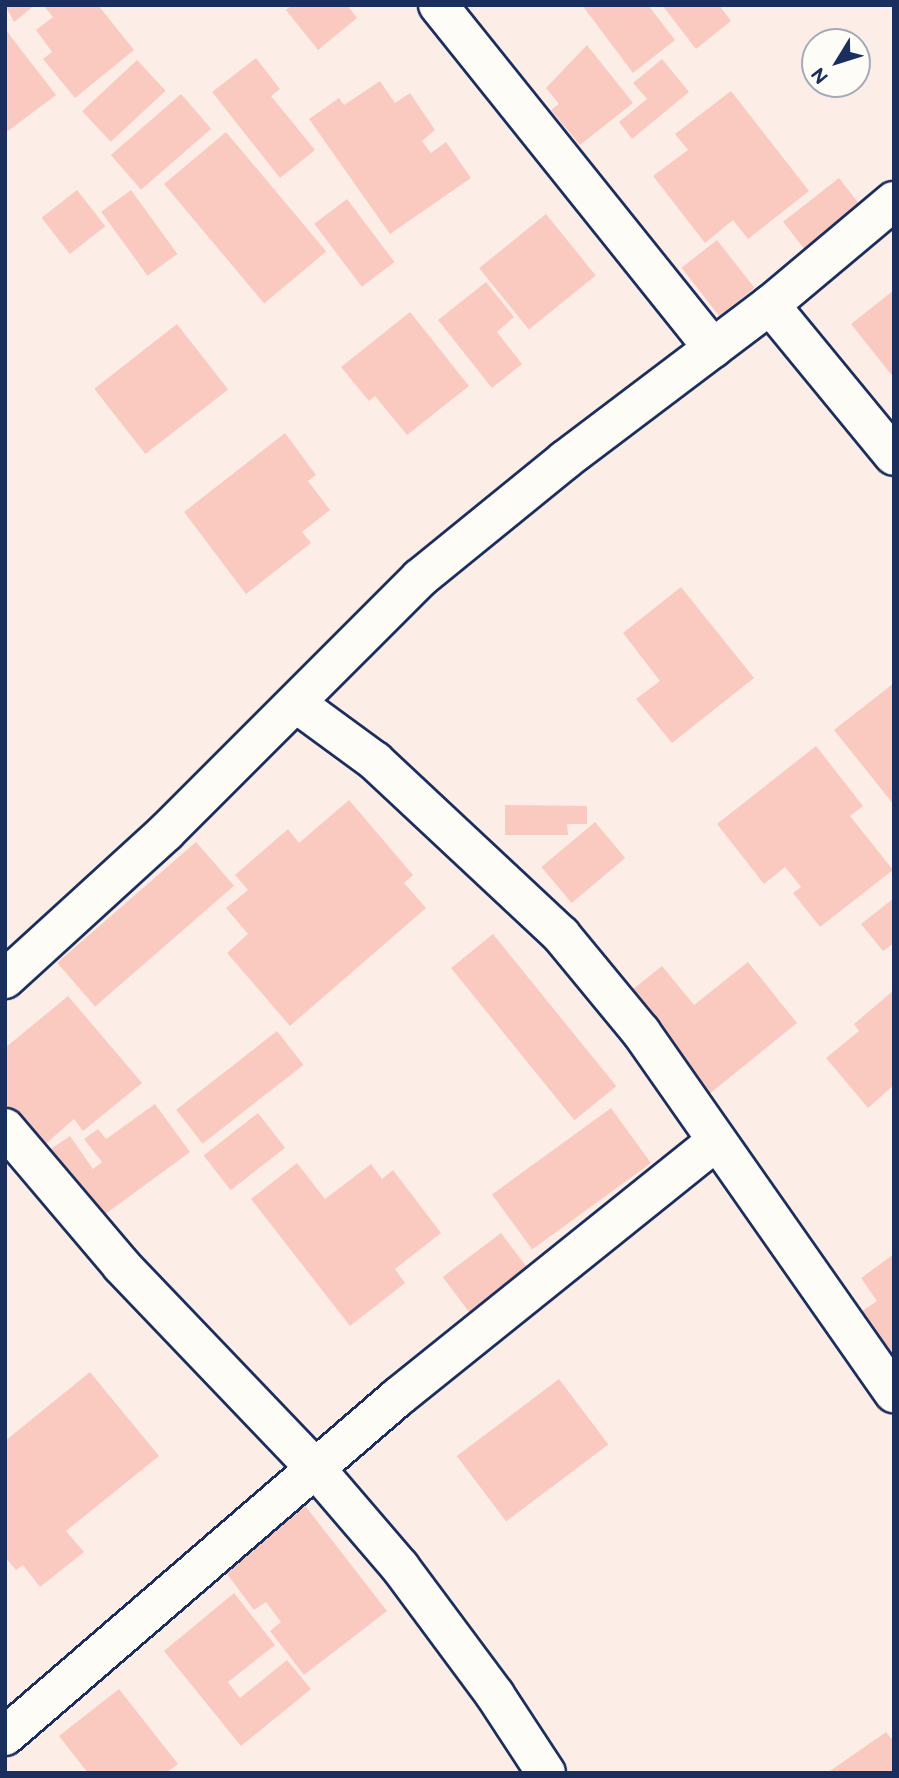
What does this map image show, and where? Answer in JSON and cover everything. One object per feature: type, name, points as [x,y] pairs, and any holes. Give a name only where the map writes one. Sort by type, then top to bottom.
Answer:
[{"type":"street","points":[[438,5],[713,348]]},
{"type":"street","points":[[5,979],[297,704],[420,578],[565,460],[771,305],[894,201]]},
{"type":"street","points":[[771,305],[894,456]]},
{"type":"street","points":[[297,704],[375,761],[561,935],[641,1032],[714,1143],[894,1394]]},
{"type":"street","points":[[5,1128],[121,1265],[316,1469],[400,1567],[495,1695],[546,1773]]},
{"type":"street","points":[[5,1735],[538,1282],[714,1143]]},
{"type":"building","points":[[5,5],[35,5],[14,22]]},
{"type":"building","points":[[43,5],[98,5],[134,50],[75,98],[43,59],[52,52],[36,30],[53,17]]},
{"type":"building","points":[[292,5],[347,5],[357,18],[318,50],[286,10]]},
{"type":"building","points":[[582,5],[648,5],[675,40],[633,73]]},
{"type":"building","points":[[662,5],[719,5],[731,21],[696,49]]},
{"type":"building","points":[[5,29],[56,95],[8,131],[5,128]]},
{"type":"building","points":[[587,45],[633,103],[580,145],[551,110],[559,104],[546,88]]},
{"type":"building","points":[[256,58],[280,89],[271,96],[315,150],[280,178],[212,92]]},
{"type":"building","points":[[662,59],[689,92],[632,139],[619,122],[647,99],[633,83]]},
{"type":"building","points":[[137,60],[166,91],[111,142],[82,111]]},
{"type":"building","points":[[380,81],[395,103],[410,93],[435,130],[422,141],[431,153],[446,142],[471,178],[390,234],[309,119],[339,98],[344,105]]},
{"type":"building","points":[[731,91],[809,191],[748,239],[733,220],[705,243],[653,176],[688,150],[675,134]]},
{"type":"building","points":[[181,94],[211,129],[141,190],[111,155]]},
{"type":"building","points":[[226,132],[326,252],[264,304],[164,184]]},
{"type":"building","points":[[839,178],[862,207],[806,251],[783,222]]},
{"type":"building","points":[[77,190],[105,226],[70,254],[42,218]]},
{"type":"building","points":[[131,190],[177,254],[148,276],[101,212]]},
{"type":"building","points":[[347,199],[395,262],[362,287],[314,224]]},
{"type":"building","points":[[546,214],[596,275],[529,330],[479,268]]},
{"type":"building","points":[[717,240],[755,288],[719,316],[682,268]]},
{"type":"building","points":[[486,282],[514,317],[497,332],[522,364],[492,388],[438,320]]},
{"type":"building","points":[[894,290],[894,378],[851,324]]},
{"type":"building","points":[[410,312],[469,386],[407,435],[375,396],[369,401],[341,367]]},
{"type":"building","points":[[177,324],[228,389],[145,454],[94,389]]},
{"type":"building","points":[[285,433],[316,475],[308,481],[330,510],[302,532],[311,543],[246,594],[184,512]]},
{"type":"building","points":[[681,587],[754,678],[672,743],[636,699],[660,681],[623,633]]},
{"type":"building","points":[[894,683],[894,805],[834,730]]},
{"type":"building","points":[[816,746],[863,806],[850,816],[893,870],[820,927],[793,893],[801,887],[785,867],[764,884],[717,824]]},
{"type":"building","points":[[349,800],[413,875],[404,883],[426,908],[290,1026],[227,953],[248,934],[226,908],[248,890],[235,875],[288,829],[299,843]]},
{"type":"building","points":[[505,805],[587,806],[587,824],[567,824],[568,835],[505,835]]},
{"type":"building","points":[[595,822],[625,858],[572,903],[541,867]]},
{"type":"building","points":[[196,842],[234,886],[95,1006],[57,963]]},
{"type":"building","points":[[894,898],[894,943],[883,951],[861,924]]},
{"type":"building","points":[[493,934],[616,1086],[574,1120],[451,968]]},
{"type":"building","points":[[748,962],[797,1023],[703,1099],[622,998],[662,966],[694,1005]]},
{"type":"building","points":[[894,990],[894,1085],[868,1108],[826,1058],[859,1031],[854,1024]]},
{"type":"building","points":[[68,996],[142,1083],[83,1131],[74,1119],[40,1149],[5,1107],[5,1048]]},
{"type":"building","points":[[277,1031],[303,1065],[203,1144],[176,1110]]},
{"type":"building","points":[[155,1104],[190,1152],[89,1226],[39,1157],[70,1136],[93,1169],[102,1162],[84,1139],[98,1129],[106,1139]]},
{"type":"building","points":[[611,1108],[651,1163],[532,1249],[492,1194]]},
{"type":"building","points":[[258,1113],[285,1148],[231,1190],[204,1155]]},
{"type":"building","points":[[297,1163],[325,1199],[371,1164],[382,1179],[393,1170],[441,1233],[395,1269],[405,1283],[350,1326],[251,1199]]},
{"type":"building","points":[[501,1233],[529,1270],[470,1314],[443,1277]]},
{"type":"building","points":[[894,1254],[894,1374],[853,1317],[877,1301],[861,1278]]},
{"type":"building","points":[[90,1372],[159,1456],[66,1531],[84,1552],[40,1587],[23,1565],[16,1570],[5,1557],[5,1441]]},
{"type":"building","points":[[559,1379],[608,1444],[506,1522],[457,1456]]},
{"type":"building","points":[[303,1503],[387,1611],[304,1675],[270,1631],[281,1622],[266,1602],[254,1610],[221,1566]]},
{"type":"building","points":[[234,1593],[275,1645],[228,1682],[240,1698],[287,1660],[311,1689],[241,1746],[164,1651]]},
{"type":"building","points":[[119,1689],[178,1764],[166,1773],[88,1773],[59,1736]]},
{"type":"building","points":[[886,1732],[894,1742],[894,1773],[827,1773]]}]
